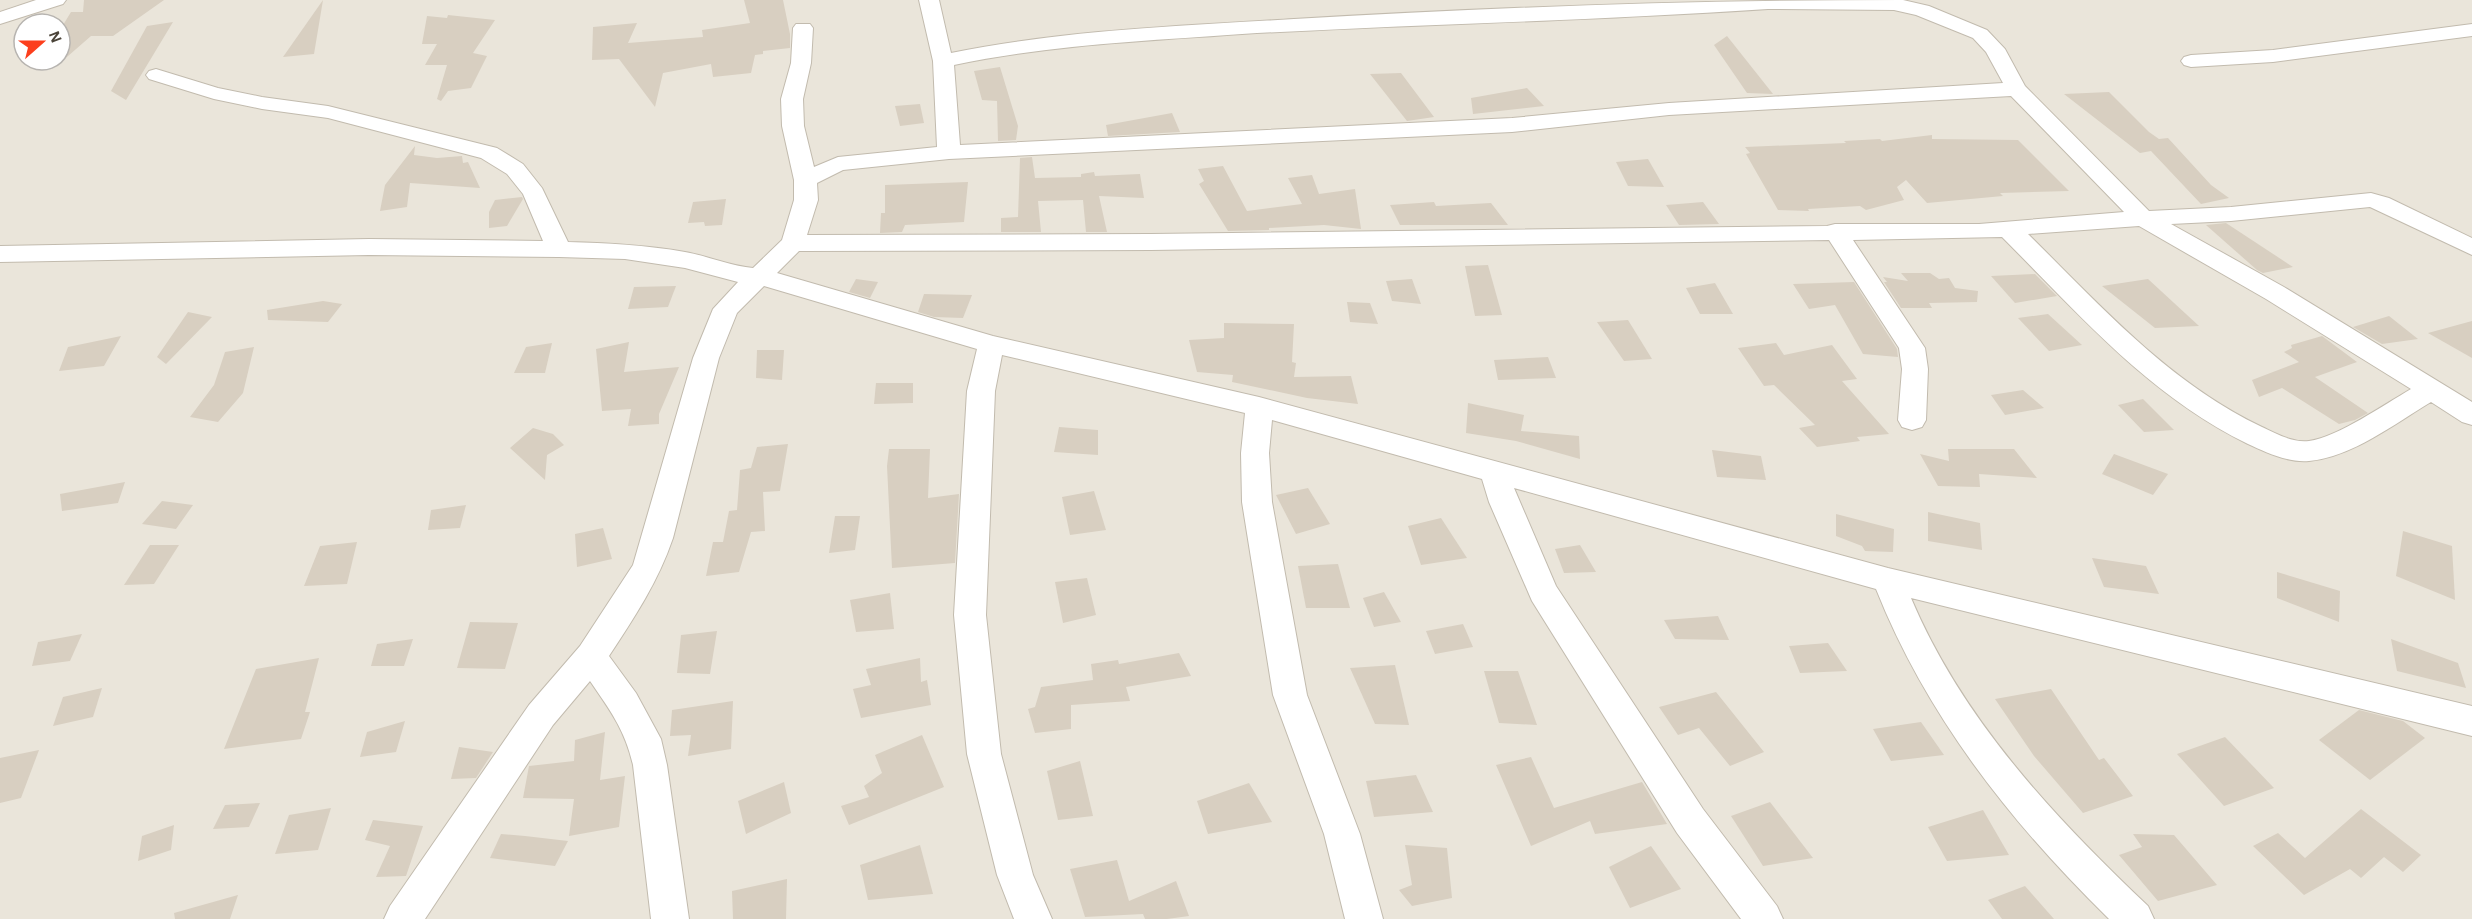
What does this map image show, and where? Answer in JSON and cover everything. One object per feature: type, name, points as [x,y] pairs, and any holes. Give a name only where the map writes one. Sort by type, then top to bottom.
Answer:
[{"type":"street","points":[[0,18],[56,0]]},
{"type":"street","points":[[930,0],[943,61],[949,152]]},
{"type":"street","points":[[943,61],[1005,48],[1088,38],[1396,19],[1695,8],[1768,3],[1890,2],[1936,14],[1980,34],[1995,48],[2016,89],[2144,218],[2282,297],[2472,415]]},
{"type":"street","points":[[403,919],[541,715],[591,656],[633,594],[648,567],[658,538],[706,358],[726,309],[793,243],[806,200],[792,99],[801,63],[803,28]]},
{"type":"street","points":[[2191,61],[2273,56],[2472,30]]},
{"type":"street","points":[[156,75],[214,93],[262,104],[328,111],[489,153],[515,169],[534,194],[559,249]]},
{"type":"street","points":[[805,180],[838,164],[949,152],[1512,125],[1669,109],[2016,89]]},
{"type":"street","points":[[793,243],[1151,242],[2009,230],[2144,218],[2231,214],[2371,200],[2472,247]]},
{"type":"street","points":[[2009,230],[2110,329],[2190,400],[2220,420],[2282,447],[2298,450],[2323,447],[2431,390]]},
{"type":"street","points":[[1835,231],[1912,348],[1916,369],[1912,420]]},
{"type":"street","points":[[0,254],[369,247],[625,251],[686,260],[741,275],[759,276],[991,344],[1260,406],[1495,473],[1888,580],[2472,721]]},
{"type":"street","points":[[991,344],[981,391],[970,615],[984,754],[1015,875],[1033,919]]},
{"type":"street","points":[[1260,406],[1255,453],[1257,502],[1290,694],[1342,834],[1364,919]]},
{"type":"street","points":[[1495,473],[1504,502],[1543,592],[1690,820],[1764,919]]},
{"type":"street","points":[[1888,580],[1915,643],[1970,733],[2008,784],[2058,842],[2135,919]]},
{"type":"street","points":[[591,656],[624,703],[644,739],[650,765],[670,919]]},
{"type":"shaded area","points":[[0,0],[2472,0],[2472,919],[0,919]]},
{"type":"building","points":[[84,0],[164,0],[113,36],[91,36],[72,53],[72,12],[83,12]]},
{"type":"building","points":[[323,0],[314,54],[283,57]]},
{"type":"building","points":[[744,0],[783,0],[790,34],[790,48],[763,51],[763,54],[755,55],[751,73],[713,77],[711,64],[663,73],[655,107],[619,59],[592,60],[593,27],[637,23],[628,43],[703,37],[702,30],[750,23]]},
{"type":"building","points":[[448,15],[495,20],[473,53],[487,56],[471,88],[448,91],[441,101],[437,99],[447,65],[425,65],[437,44],[422,44],[427,16],[447,18]]},
{"type":"building","points":[[173,22],[126,100],[111,91],[147,26]]},
{"type":"building","points":[[1727,36],[1773,94],[1747,93],[1714,45]]},
{"type":"building","points":[[1000,67],[1018,126],[1016,140],[998,141],[997,101],[982,100],[974,71]]},
{"type":"building","points":[[1401,73],[1434,117],[1407,121],[1370,74]]},
{"type":"building","points":[[1527,88],[1544,106],[1473,114],[1471,98]]},
{"type":"building","points":[[2109,92],[2149,132],[2159,139],[2168,138],[2211,185],[2229,198],[2201,204],[2151,151],[2140,153],[2064,94]]},
{"type":"building","points":[[920,104],[924,123],[900,126],[895,106]]},
{"type":"building","points":[[1172,113],[1180,132],[1108,136],[1106,125]]},
{"type":"building","points":[[1932,135],[1932,139],[2018,140],[2069,191],[2000,193],[2003,196],[1927,203],[1906,180],[1897,187],[1904,200],[1866,210],[1860,206],[1808,209],[1809,211],[1778,210],[1746,154],[1750,153],[1745,147],[1846,143],[1844,141],[1880,139],[1882,141]]},
{"type":"building","points":[[415,146],[414,155],[437,158],[462,156],[463,163],[468,162],[480,188],[410,183],[407,207],[380,211],[385,185]]},
{"type":"building","points":[[1032,157],[1035,178],[1081,177],[1081,174],[1094,172],[1095,176],[1140,174],[1144,198],[1099,196],[1107,232],[1086,232],[1083,200],[1038,201],[1041,232],[1001,232],[1001,218],[1018,217],[1020,158]]},
{"type":"building","points":[[1648,159],[1664,187],[1628,186],[1616,162]]},
{"type":"building","points":[[1223,166],[1247,211],[1302,204],[1288,178],[1312,175],[1319,194],[1355,189],[1361,229],[1324,225],[1228,231],[1199,184],[1204,181],[1198,169]]},
{"type":"building","points":[[968,182],[964,222],[905,225],[902,232],[880,233],[881,213],[885,213],[885,185]]},
{"type":"building","points":[[522,197],[523,199],[507,226],[489,228],[489,212],[495,200]]},
{"type":"building","points":[[726,199],[722,225],[705,226],[704,222],[688,223],[693,202]]},
{"type":"building","points":[[1434,202],[1436,206],[1491,203],[1508,225],[1400,225],[1390,205]]},
{"type":"building","points":[[1703,202],[1719,224],[1679,225],[1666,205]]},
{"type":"building","points":[[2226,223],[2293,267],[2263,273],[2257,270],[2206,225]]},
{"type":"building","points":[[1488,265],[1502,315],[1475,316],[1465,266]]},
{"type":"building","points":[[1901,273],[1930,273],[1939,279],[1949,278],[1955,288],[1978,291],[1977,302],[1929,303],[1932,308],[1901,308],[1883,277],[1908,281]]},
{"type":"building","points":[[2035,274],[2057,296],[2015,303],[1991,276]]},
{"type":"building","points":[[856,279],[878,282],[870,298],[849,292]]},
{"type":"building","points":[[1412,279],[1421,304],[1392,301],[1386,281]]},
{"type":"building","points":[[2148,279],[2199,326],[2155,328],[2102,286]]},
{"type":"building","points":[[1854,282],[1897,349],[1898,357],[1863,354],[1835,305],[1809,309],[1793,284]]},
{"type":"building","points":[[1715,283],[1733,314],[1700,314],[1686,288]]},
{"type":"building","points":[[676,286],[668,307],[628,309],[634,287]]},
{"type":"building","points":[[924,294],[972,295],[963,318],[934,317],[918,312]]},
{"type":"building","points":[[323,301],[342,304],[328,322],[268,320],[267,310]]},
{"type":"building","points":[[1347,302],[1370,303],[1378,324],[1350,322]]},
{"type":"building","points":[[188,312],[212,317],[166,364],[157,357]]},
{"type":"building","points":[[2048,314],[2082,345],[2049,351],[2018,318]]},
{"type":"building","points":[[2389,316],[2418,339],[2382,344],[2353,327]]},
{"type":"building","points":[[1628,320],[1652,359],[1624,361],[1597,322]]},
{"type":"building","points":[[2472,321],[2472,358],[2428,333]]},
{"type":"building","points":[[1224,323],[1294,324],[1292,362],[1296,363],[1294,377],[1351,376],[1358,404],[1307,398],[1232,382],[1233,375],[1197,372],[1189,340],[1224,338]]},
{"type":"building","points":[[121,336],[104,366],[59,371],[68,347]]},
{"type":"building","points":[[2322,336],[2357,362],[2315,377],[2368,413],[2355,420],[2339,424],[2282,388],[2259,397],[2252,380],[2299,362],[2284,352],[2292,348],[2291,345]]},
{"type":"building","points":[[629,342],[624,372],[679,367],[659,414],[659,424],[628,426],[631,409],[602,411],[596,349]]},
{"type":"building","points":[[552,343],[545,373],[514,373],[526,347]]},
{"type":"building","points":[[1776,343],[1784,355],[1832,345],[1857,379],[1842,381],[1889,434],[1857,437],[1860,441],[1817,447],[1799,428],[1815,425],[1774,385],[1764,386],[1738,348]]},
{"type":"building","points":[[254,347],[243,393],[218,422],[190,417],[214,385],[225,352]]},
{"type":"building","points":[[757,350],[784,350],[782,380],[756,378]]},
{"type":"building","points":[[1548,357],[1556,378],[1498,380],[1494,360]]},
{"type":"building","points":[[876,383],[913,383],[913,403],[874,404]]},
{"type":"building","points":[[2023,390],[2044,408],[2005,415],[1991,395]]},
{"type":"building","points":[[2143,399],[2174,430],[2144,432],[2118,405]]},
{"type":"building","points":[[1468,403],[1524,415],[1521,431],[1579,436],[1580,459],[1516,441],[1466,433]]},
{"type":"building","points":[[1059,427],[1098,430],[1098,455],[1054,452]]},
{"type":"building","points":[[533,428],[553,434],[564,445],[547,455],[545,480],[510,448]]},
{"type":"building","points":[[788,444],[780,491],[763,492],[765,531],[751,532],[739,572],[706,576],[713,542],[723,542],[729,511],[737,510],[740,470],[751,468],[757,447]]},
{"type":"building","points":[[889,449],[930,449],[928,498],[959,494],[955,563],[892,568],[887,466]]},
{"type":"building","points":[[1948,449],[2014,449],[2037,478],[1979,474],[1980,487],[1938,486],[1920,454],[1949,461]]},
{"type":"building","points":[[1712,450],[1761,456],[1766,480],[1717,477]]},
{"type":"building","points":[[2114,454],[2168,474],[2153,495],[2102,474]]},
{"type":"building","points":[[125,482],[118,503],[62,511],[60,494]]},
{"type":"building","points":[[1308,488],[1330,524],[1296,534],[1276,495]]},
{"type":"building","points":[[1094,491],[1106,530],[1070,535],[1062,497]]},
{"type":"building","points":[[162,501],[193,505],[176,529],[142,524]]},
{"type":"building","points":[[466,505],[460,528],[428,530],[431,510]]},
{"type":"building","points":[[1928,512],[1980,523],[1982,550],[1928,541]]},
{"type":"building","points":[[1836,514],[1894,529],[1893,552],[1865,551],[1862,546],[1836,536]]},
{"type":"building","points":[[835,516],[860,516],[855,550],[829,553]]},
{"type":"building","points":[[1441,518],[1467,558],[1421,565],[1408,526]]},
{"type":"building","points":[[603,528],[612,559],[577,567],[575,534]]},
{"type":"building","points":[[2403,531],[2452,546],[2455,600],[2396,576]]},
{"type":"building","points":[[357,542],[347,584],[304,586],[320,546]]},
{"type":"building","points":[[150,545],[179,545],[154,584],[124,585]]},
{"type":"building","points":[[1580,545],[1596,572],[1564,573],[1555,549]]},
{"type":"building","points":[[2092,558],[2146,566],[2159,594],[2104,587]]},
{"type":"building","points":[[1338,564],[1350,608],[1306,608],[1298,566]]},
{"type":"building","points":[[2277,572],[2340,591],[2339,622],[2277,598]]},
{"type":"building","points":[[1087,578],[1096,615],[1063,623],[1055,582]]},
{"type":"building","points":[[1384,592],[1401,622],[1374,627],[1363,598]]},
{"type":"building","points":[[890,593],[894,629],[856,632],[850,600]]},
{"type":"building","points":[[1718,616],[1729,640],[1675,639],[1664,620]]},
{"type":"building","points":[[470,622],[518,623],[505,669],[457,668]]},
{"type":"building","points":[[1463,624],[1473,647],[1435,654],[1426,631]]},
{"type":"building","points":[[717,631],[710,674],[677,673],[681,635]]},
{"type":"building","points":[[82,634],[70,661],[32,666],[38,642]]},
{"type":"building","points":[[413,639],[404,666],[371,666],[377,644]]},
{"type":"building","points":[[2391,639],[2458,663],[2466,688],[2397,671]]},
{"type":"building","points":[[1828,643],[1847,671],[1800,673],[1789,646]]},
{"type":"building","points":[[1179,653],[1191,676],[1126,687],[1130,701],[1071,705],[1071,729],[1035,733],[1028,709],[1035,707],[1041,687],[1093,680],[1091,664],[1118,660],[1119,664]]},
{"type":"building","points":[[319,658],[305,712],[310,712],[301,739],[224,749],[256,669]]},
{"type":"building","points":[[920,658],[921,682],[927,680],[931,705],[861,718],[853,689],[871,685],[866,669]]},
{"type":"building","points":[[1395,665],[1409,725],[1375,724],[1350,668]]},
{"type":"building","points":[[1484,671],[1518,671],[1537,725],[1499,723]]},
{"type":"building","points":[[102,688],[93,717],[53,726],[63,697]]},
{"type":"building","points":[[2051,689],[2099,760],[2104,758],[2133,796],[2083,813],[2034,756],[1995,699]]},
{"type":"building","points":[[1716,692],[1764,752],[1730,766],[1699,728],[1678,735],[1659,707]]},
{"type":"building","points":[[733,701],[731,749],[688,756],[691,735],[670,736],[672,710]]},
{"type":"building","points":[[2359,710],[2403,721],[2425,738],[2370,780],[2319,740]]},
{"type":"building","points":[[405,721],[396,752],[360,757],[367,732]]},
{"type":"building","points":[[1921,722],[1944,755],[1891,761],[1873,729]]},
{"type":"building","points":[[605,732],[600,780],[625,776],[619,827],[569,836],[574,799],[523,798],[529,766],[574,761],[575,740]]},
{"type":"building","points":[[922,735],[944,787],[849,825],[841,806],[869,797],[864,786],[882,773],[875,755]]},
{"type":"building","points":[[2225,737],[2274,788],[2224,806],[2177,754]]},
{"type":"building","points":[[459,747],[493,752],[476,778],[451,779]]},
{"type":"building","points":[[39,750],[21,798],[0,803],[0,758]]},
{"type":"building","points":[[1531,757],[1554,808],[1642,782],[1667,824],[1595,834],[1590,821],[1531,846],[1496,765]]},
{"type":"building","points":[[1080,761],[1093,816],[1058,820],[1047,771]]},
{"type":"building","points":[[1416,775],[1433,812],[1374,817],[1366,781]]},
{"type":"building","points":[[784,782],[791,813],[746,834],[738,801]]},
{"type":"building","points":[[1249,783],[1272,822],[1208,834],[1197,801]]},
{"type":"building","points":[[1770,802],[1813,858],[1763,866],[1731,816]]},
{"type":"building","points":[[260,803],[249,827],[213,829],[225,805]]},
{"type":"building","points":[[331,808],[318,850],[275,854],[289,815]]},
{"type":"building","points":[[2361,809],[2421,855],[2403,872],[2384,857],[2361,878],[2350,869],[2304,895],[2253,846],[2278,833],[2305,858]]},
{"type":"building","points":[[1983,810],[2009,855],[1947,861],[1928,827]]},
{"type":"building","points":[[373,820],[423,826],[406,876],[376,877],[390,846],[365,840]]},
{"type":"building","points":[[174,825],[171,850],[138,861],[142,836]]},
{"type":"building","points":[[501,834],[568,841],[555,866],[490,858]]},
{"type":"building","points":[[2133,834],[2174,835],[2217,885],[2158,901],[2119,855],[2142,847]]},
{"type":"building","points":[[920,845],[933,894],[868,900],[860,865]]},
{"type":"building","points":[[1405,845],[1447,848],[1452,898],[1412,906],[1399,890],[1412,885]]},
{"type":"building","points":[[1651,846],[1681,889],[1630,908],[1609,867]]},
{"type":"building","points":[[1117,860],[1129,901],[1176,881],[1189,916],[1167,919],[1145,919],[1143,914],[1085,917],[1070,869]]},
{"type":"building","points":[[787,879],[786,919],[733,919],[732,891]]},
{"type":"building","points":[[2025,886],[2054,919],[2002,919],[1988,900]]},
{"type":"building","points":[[238,895],[230,919],[175,919],[174,913]]}]
